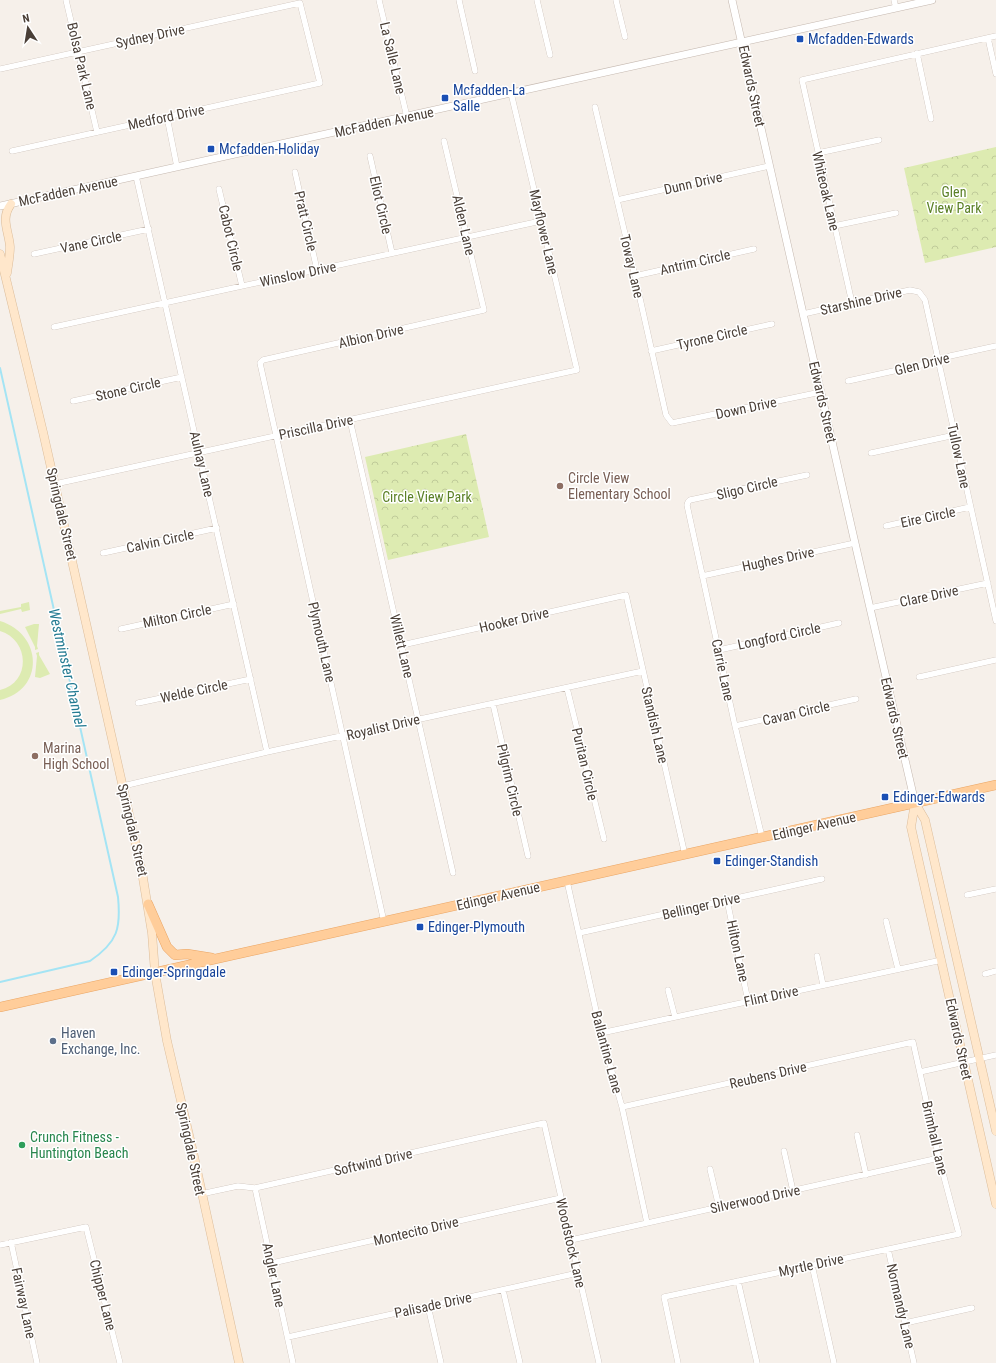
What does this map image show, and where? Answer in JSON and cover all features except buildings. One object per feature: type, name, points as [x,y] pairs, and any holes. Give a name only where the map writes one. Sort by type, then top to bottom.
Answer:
[{"type":"main road","points":[[7,280],[10,247],[5,221],[6,211],[10,204]]},
{"type":"main road","name":"Springdale Street","points":[[0,254],[55,484],[142,872],[152,934],[155,973],[167,1041],[239,1363]]},
{"type":"main road","name":"Edinger Avenue","points":[[0,1007],[996,785]]},
{"type":"main road","name":"Edwards Street","points":[[915,803],[911,828],[996,1204]]},
{"type":"main road","name":"Edwards Street","points":[[915,803],[925,820],[996,1131]]},
{"type":"main road","points":[[148,904],[167,947],[171,952],[175,955],[188,954],[217,959]]},
{"type":"street","name":"Bolsa Park Lane","points":[[66,0],[97,132]]},
{"type":"street","name":"La Salle Lane","points":[[379,0],[407,117]]},
{"type":"street","points":[[459,0],[475,71]]},
{"type":"street","points":[[537,0],[550,55]]},
{"type":"street","points":[[616,0],[625,37]]},
{"type":"street","name":"Edwards Street","points":[[732,0],[915,803]]},
{"type":"street","points":[[894,0],[896,8]]},
{"type":"street","name":"McFadden Avenue","points":[[0,206],[932,0]]},
{"type":"street","name":"Sydney Drive","points":[[0,69],[300,3],[320,83]]},
{"type":"street","points":[[931,119],[917,53],[996,36]]},
{"type":"street","points":[[988,38],[996,74]]},
{"type":"street","name":"Whiteoak Lane","points":[[852,303],[802,80],[917,53]]},
{"type":"street","name":"Medford Drive","points":[[12,152],[320,83]]},
{"type":"street","name":"Mayflower Lane","points":[[511,93],[577,370]]},
{"type":"street","name":"Toway Lane","points":[[595,108],[666,415],[672,423]]},
{"type":"street","points":[[167,117],[177,167]]},
{"type":"street","points":[[818,153],[879,140]]},
{"type":"street","name":"Alden Lane","points":[[444,141],[484,310]]},
{"type":"street","name":"Eliot Circle","points":[[370,156],[392,253]]},
{"type":"street","name":"Dunn Drive","points":[[617,200],[769,166]]},
{"type":"street","name":"Pratt Circle","points":[[294,172],[317,270]]},
{"type":"street","name":"Aulnay Lane","points":[[136,176],[267,752]]},
{"type":"street","name":"Cabot Circle","points":[[220,189],[242,286]]},
{"type":"street","points":[[834,226],[896,213]]},
{"type":"street","name":"Winslow Drive","points":[[54,327],[541,221]]},
{"type":"street","name":"Vane Circle","points":[[34,254],[148,230]]},
{"type":"street","name":"Antrim Circle","points":[[635,276],[754,249]]},
{"type":"street","name":"Starshine Drive","points":[[803,314],[910,290],[919,292]]},
{"type":"street","name":"Tullow Lane","points":[[919,292],[925,300],[996,621]]},
{"type":"street","name":"Albion Drive","points":[[260,363],[263,360],[484,310]]},
{"type":"street","name":"Tyrone Circle","points":[[652,351],[772,324]]},
{"type":"street","name":"Glen Drive","points":[[848,381],[939,361],[950,356],[996,346]]},
{"type":"street","name":"Plymouth Lane","points":[[260,363],[384,922]]},
{"type":"street","name":"Priscilla Drive","points":[[55,484],[577,370]]},
{"type":"street","name":"Stone Circle","points":[[73,402],[182,377]]},
{"type":"street","name":"Down Drive","points":[[672,423],[821,392]]},
{"type":"street","name":"Willett Lane","points":[[350,420],[453,873]]},
{"type":"street","points":[[871,453],[955,435]]},
{"type":"street","name":"Sligo Circle","points":[[688,502],[807,474]]},
{"type":"street","name":"Carrie Lane","points":[[688,502],[687,506],[702,576],[762,837]]},
{"type":"street","name":"Eire Circle","points":[[886,526],[970,507]]},
{"type":"street","name":"Calvin Circle","points":[[104,553],[217,528]]},
{"type":"street","name":"Hughes Drive","points":[[702,576],[855,543]]},
{"type":"street","name":"Clare Drive","points":[[870,608],[988,583]]},
{"type":"street","name":"Hooker Drive","points":[[402,645],[626,595]]},
{"type":"street","name":"Standish Lane","points":[[626,595],[685,854]]},
{"type":"street","name":"Milton Circle","points":[[121,629],[234,604]]},
{"type":"street","name":"Longford Circle","points":[[719,650],[840,623]]},
{"type":"street","points":[[919,677],[996,660]]},
{"type":"street","name":"Royalist Drive","points":[[123,786],[267,752],[643,671]]},
{"type":"street","name":"Welde Circle","points":[[138,703],[251,679]]},
{"type":"street","name":"Puritan Circle","points":[[567,688],[604,839]]},
{"type":"street","name":"Cavan Circle","points":[[736,726],[856,699]]},
{"type":"street","name":"Pilgrim Circle","points":[[493,704],[528,856]]},
{"type":"street","name":"Bellinger Drive","points":[[580,933],[822,879]]},
{"type":"street","name":"Ballantine Lane","points":[[567,881],[580,933],[601,1033],[622,1107],[647,1223]]},
{"type":"street","points":[[967,895],[996,889]]},
{"type":"street","name":"Hilton Lane","points":[[727,900],[748,1002]]},
{"type":"street","points":[[886,921],[898,969]]},
{"type":"street","points":[[817,956],[823,985]]},
{"type":"street","name":"Flint Drive","points":[[601,1033],[942,960]]},
{"type":"street","points":[[985,974],[996,971]]},
{"type":"street","points":[[668,990],[675,1017]]},
{"type":"street","name":"Reubens Drive","points":[[622,1107],[913,1042]]},
{"type":"street","name":"Brimhall Lane","points":[[913,1042],[939,1158],[959,1234]]},
{"type":"street","points":[[920,1072],[996,1055]]},
{"type":"street","name":"Softwind Drive","points":[[201,1194],[238,1186],[255,1188],[544,1123]]},
{"type":"street","name":"Woodstock Lane","points":[[544,1123],[599,1363]]},
{"type":"street","points":[[857,1135],[866,1175]]},
{"type":"street","points":[[784,1151],[793,1191]]},
{"type":"street","name":"Silverwood Drive","points":[[571,1240],[939,1158]]},
{"type":"street","points":[[710,1169],[719,1207]]},
{"type":"street","name":"Angler Lane","points":[[255,1188],[294,1363]]},
{"type":"street","name":"Montecito Drive","points":[[272,1263],[561,1198]]},
{"type":"street","name":"Chipper Lane","points":[[11,1242],[86,1227],[120,1363]]},
{"type":"street","name":"Myrtle Drive","points":[[678,1363],[664,1297],[959,1234]]},
{"type":"street","points":[[0,1245],[11,1242]]},
{"type":"street","name":"Fairway Lane","points":[[11,1242],[37,1363]]},
{"type":"street","name":"Normandy Lane","points":[[888,1249],[914,1363]]},
{"type":"street","points":[[812,1265],[834,1363]]},
{"type":"street","name":"Palisade Drive","points":[[288,1337],[578,1273]]},
{"type":"street","points":[[738,1281],[757,1363]]},
{"type":"street","points":[[503,1290],[520,1363]]},
{"type":"street","points":[[428,1306],[441,1363]]},
{"type":"street","points":[[904,1323],[972,1308]]},
{"type":"green space","name":"Glen View Park","points":[[996,147],[996,247],[925,263],[904,168]]},
{"type":"green space","name":"Circle View Park","points":[[466,434],[489,537],[388,560],[365,457]]},
{"type":"green space","points":[[29,602],[30,610],[22,612],[21,609],[0,614],[0,611],[21,607],[21,604]]},
{"type":"green space","points":[[0,621],[14,628],[24,637],[31,649],[33,662],[31,674],[25,685],[15,694],[0,700],[0,690],[10,686],[17,679],[22,671],[23,661],[17,643],[10,636],[0,631]]},
{"type":"green space","points":[[39,624],[38,649],[35,650],[25,627]]},
{"type":"green space","points":[[39,652],[39,655],[50,674],[40,678],[35,677],[36,653]]},
{"type":"waterway","name":"Westminster Channel","points":[[0,368],[118,897],[119,908],[116,934],[107,947],[90,961],[0,982]]},
{"type":"place","name":"Mcfadden-Edwards","points":[[800,39]]},
{"type":"place","name":"Mcfadden-La Salle","points":[[445,98]]},
{"type":"place","name":"Mcfadden-Holiday","points":[[211,149]]},
{"type":"place","name":"Circle View Elementary School","points":[[560,486]]},
{"type":"place","name":"Marina High School","points":[[35,756]]},
{"type":"place","name":"Edinger-Edwards","points":[[885,797]]},
{"type":"place","name":"Edinger-Standish","points":[[717,861]]},
{"type":"place","name":"Edinger-Plymouth","points":[[420,927]]},
{"type":"place","name":"Edinger-Springdale","points":[[114,972]]},
{"type":"place","name":"Haven Exchange, Inc.","points":[[53,1041]]},
{"type":"place","name":"Crunch Fitness - Huntington Beach","points":[[22,1145]]}]
